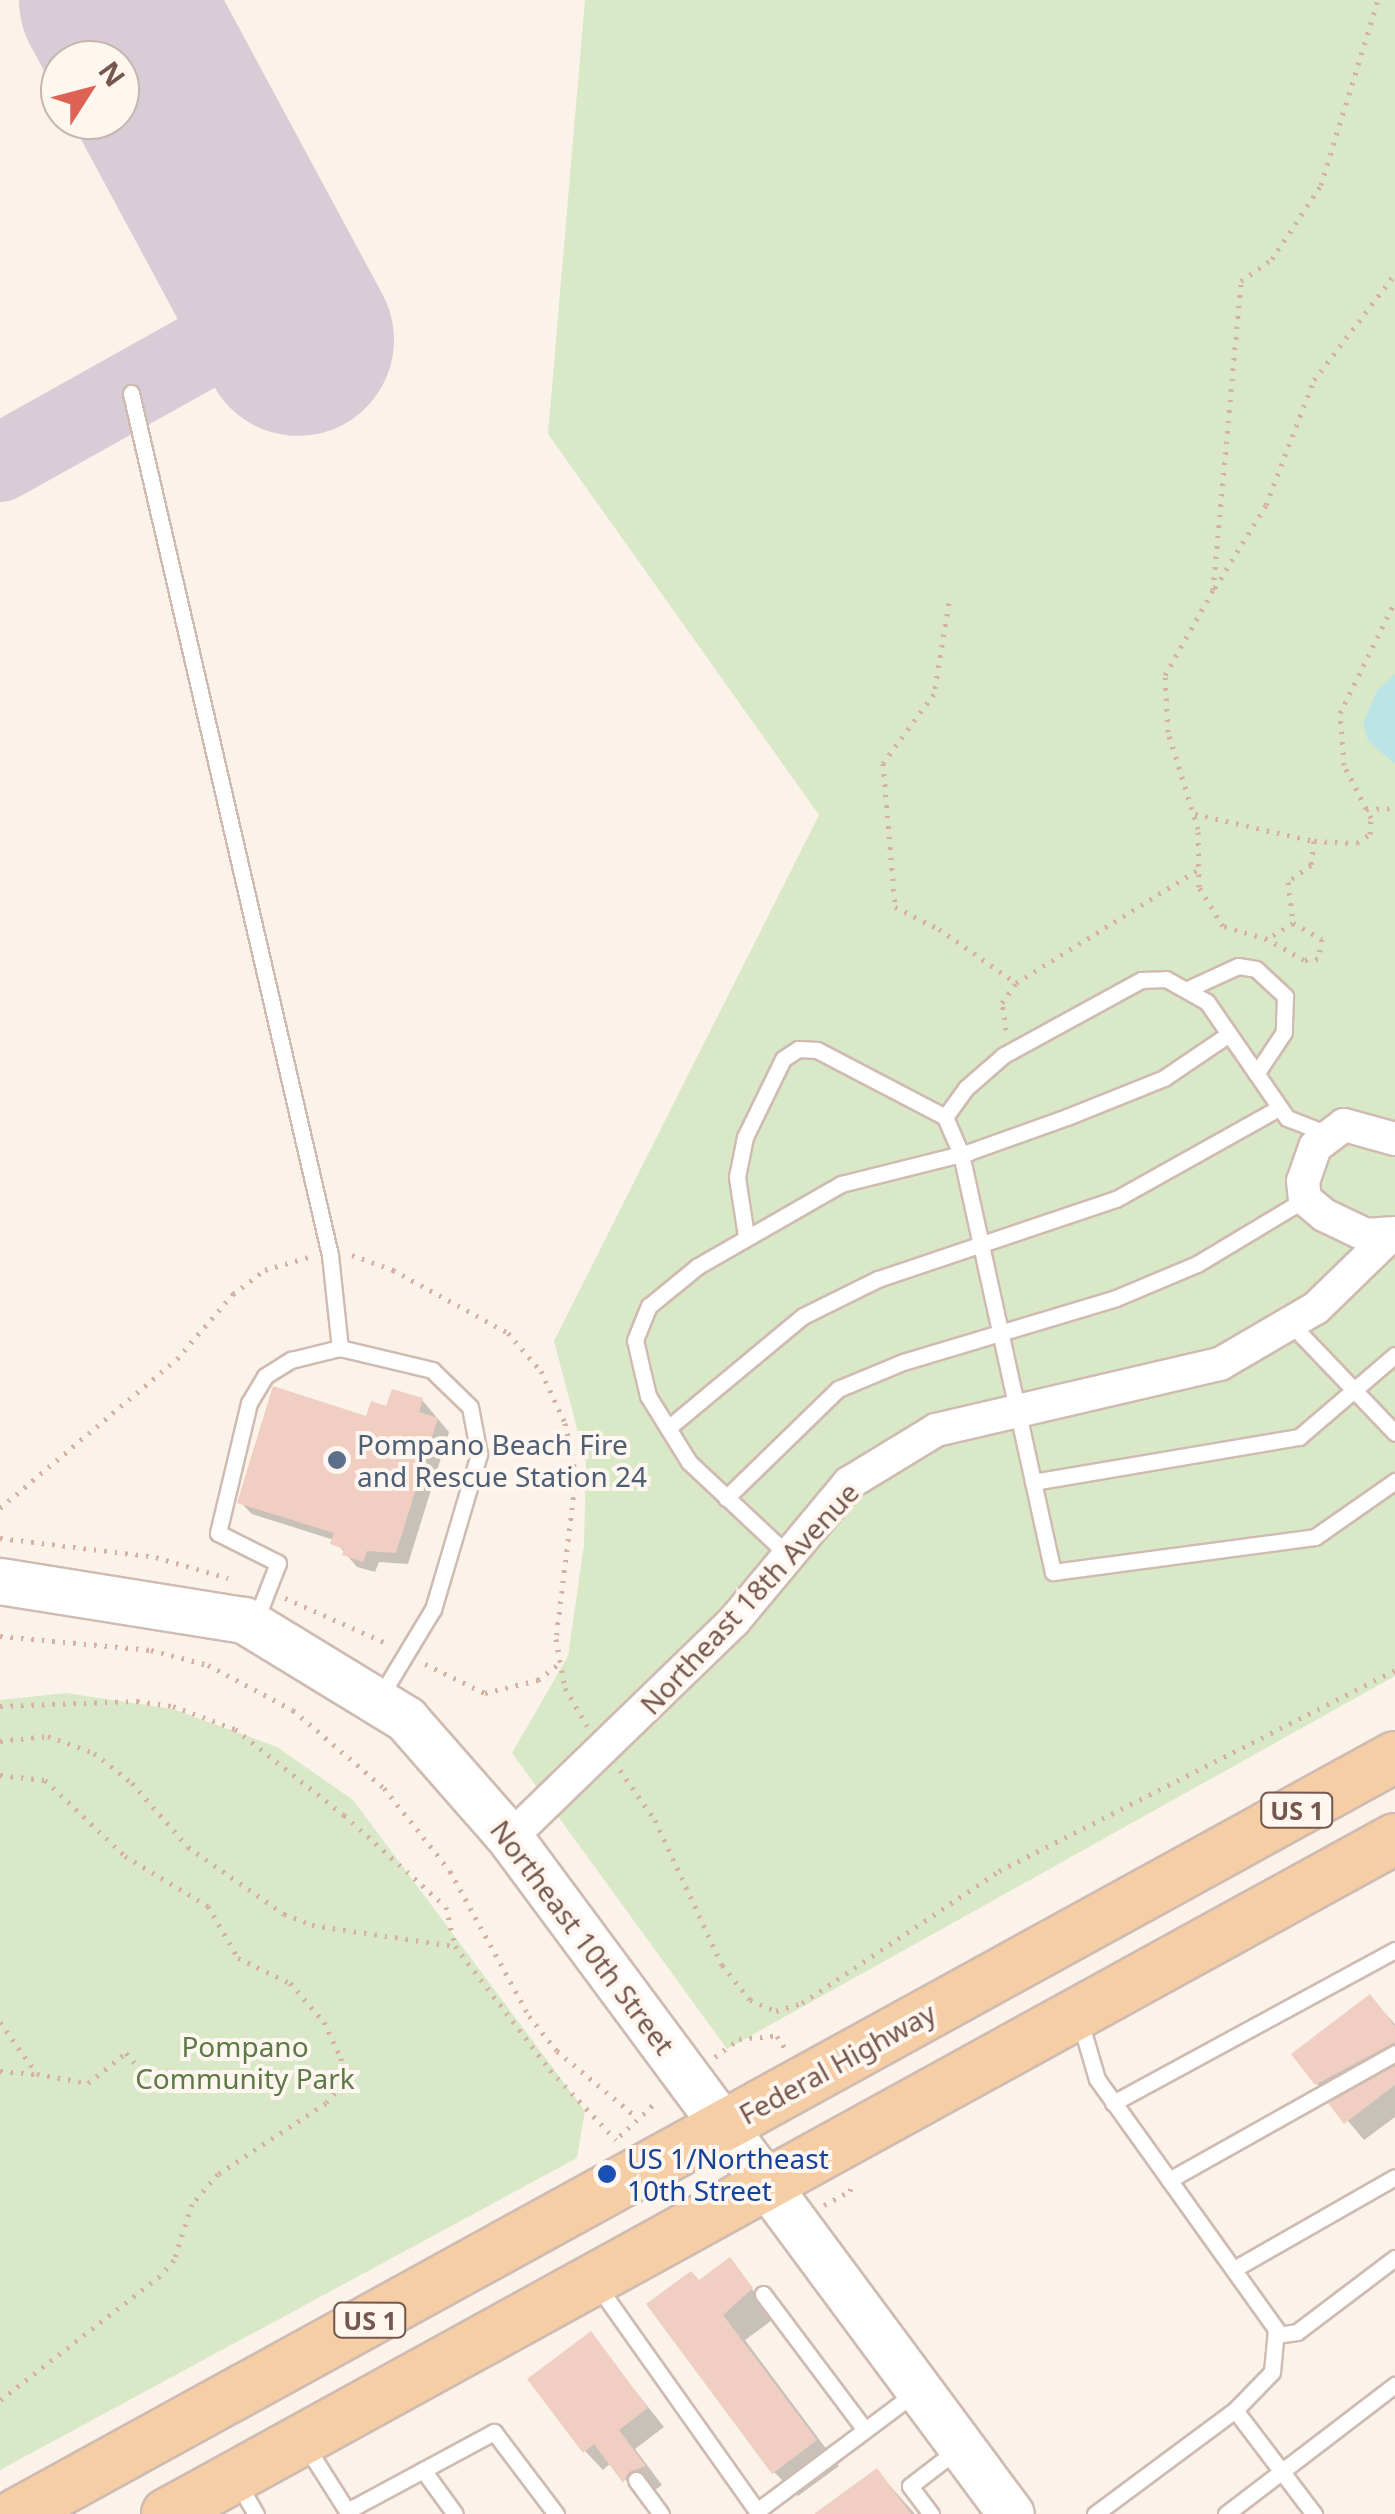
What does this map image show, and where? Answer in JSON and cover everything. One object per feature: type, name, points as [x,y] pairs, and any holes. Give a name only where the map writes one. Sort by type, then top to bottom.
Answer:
[{"type":"main road","name":"Federal Highway","points":[[16,2514],[1395,1757]]},
{"type":"main road","name":"US 1","points":[[168,2514],[245,2496],[302,2440],[1395,1839]]},
{"type":"street","points":[[1392,1235],[1366,1235],[1305,1199],[1306,1163],[1328,1134],[1344,1126],[1395,1139]]},
{"type":"street","name":"Northeast 18th Avenue","points":[[510,1838],[592,1765],[789,1556],[849,1484],[936,1430],[1220,1364],[1316,1308],[1392,1235]]},
{"type":"street","name":"Northeast 10th Street","points":[[0,1581],[253,1626],[406,1718],[510,1838],[1011,2514]]},
{"type":"lane","points":[[131,393],[330,1255],[340,1348]]},
{"type":"lane","points":[[1190,988],[1238,966],[1256,968],[1284,996],[1284,1032],[1256,1074]]},
{"type":"lane","points":[[944,1117],[966,1088],[1009,1052],[1141,980],[1166,979],[1190,988],[1229,1034],[1287,1118],[1328,1134]]},
{"type":"lane","points":[[789,1556],[689,1462],[648,1396],[635,1340],[649,1306],[746,1236],[841,1184],[961,1154],[1164,1078],[1229,1034]]},
{"type":"lane","points":[[746,1236],[737,1177],[744,1136],[783,1059],[798,1049],[817,1050],[944,1117],[961,1154],[1053,1572],[1315,1538],[1395,1482]]},
{"type":"lane","points":[[668,1428],[803,1316],[878,1279],[1116,1199],[1190,1163],[1278,1108]]},
{"type":"lane","points":[[726,1498],[838,1388],[1197,1264],[1305,1199]]},
{"type":"lane","points":[[1290,1323],[1395,1433]]},
{"type":"lane","points":[[253,1626],[278,1563],[218,1533],[249,1403],[265,1376],[291,1360],[340,1348],[376,1352],[432,1370],[470,1407],[480,1454],[433,1609],[378,1702]]},
{"type":"lane","points":[[1034,1482],[1299,1437],[1395,1354]]},
{"type":"lane","points":[[1112,2102],[1395,1950]]},
{"type":"lane","points":[[1076,2014],[1088,2037],[1090,2062],[1112,2102],[1234,2268],[1276,2335],[1272,2372],[1235,2410],[1096,2514]]},
{"type":"lane","points":[[1169,2180],[1395,2053]]},
{"type":"lane","points":[[1234,2268],[1395,2177]]},
{"type":"lane","points":[[1276,2335],[1297,2332],[1395,2258]]},
{"type":"lane","points":[[594,2279],[758,2512],[919,2390]]},
{"type":"lane","points":[[763,2294],[864,2430]]},
{"type":"lane","points":[[1226,2514],[1395,2385]]},
{"type":"lane","points":[[1235,2410],[1314,2514]]},
{"type":"lane","points":[[302,2440],[348,2512],[494,2432],[556,2514]]},
{"type":"lane","points":[[930,2514],[910,2486],[961,2446]]},
{"type":"lane","points":[[423,2470],[455,2514]]},
{"type":"lane","points":[[636,2480],[661,2514]]},
{"type":"path","points":[[1213,590],[1240,281],[1272,260],[1322,185],[1378,0]]},
{"type":"path","points":[[1293,924],[1322,939],[1318,959],[1304,960],[1267,938],[1223,926],[1199,887],[1193,813],[1168,732],[1165,676],[1266,505],[1314,380],[1395,274]]},
{"type":"path","points":[[949,602],[934,694],[883,763],[894,906],[1016,982]]},
{"type":"path","points":[[1193,813],[1314,841],[1356,842],[1370,834],[1366,809],[1344,765],[1340,712],[1395,602]]},
{"type":"path","points":[[1366,809],[1395,808]]},
{"type":"path","points":[[1293,924],[1288,882],[1311,865],[1314,841]]},
{"type":"path","points":[[1009,1052],[1002,1003],[1016,982],[1198,869]]},
{"type":"path","points":[[1267,938],[1293,924]]},
{"type":"path","points":[[0,1636],[152,1650],[208,1665],[293,1710],[384,1788],[450,1871],[529,2016],[557,2051],[636,2116]]},
{"type":"path","points":[[776,2011],[802,2002],[999,1871],[1395,1670]]},
{"type":"path","points":[[0,1706],[137,1701],[173,1706],[235,1729],[344,1815],[446,1907],[455,1946],[550,2070],[616,2141]]},
{"type":"path","points":[[0,1741],[48,1736],[94,1753],[132,1783],[188,1847],[284,1914],[312,1925],[455,1946]]},
{"type":"path","points":[[0,1775],[46,1780],[125,1856],[208,1906],[238,1958],[290,1983],[324,2022],[341,2058],[342,2086],[326,2103],[218,2174],[192,2204],[174,2260],[160,2276],[0,2400]]},
{"type":"path","points":[[0,2022],[37,2074]]},
{"type":"path","points":[[0,2070],[88,2082],[126,2053],[144,2074]]},
{"type":"green space","points":[[585,0],[1395,0],[1395,1676],[727,2049],[512,1753],[568,1656],[584,1545],[586,1463],[554,1341],[819,815],[548,434]]},
{"type":"green space","name":"Pompano Community Park","points":[[66,1693],[173,1709],[277,1747],[353,1800],[585,2111],[577,2158],[0,2470],[0,1700]]},
{"type":"water","points":[[1395,674],[1395,764],[1368,741],[1363,723],[1377,690]]},
{"type":"building","name":"Pompano Beach Fire and Rescue Station 24","points":[[273,1386],[366,1416],[371,1401],[386,1406],[392,1389],[423,1398],[419,1412],[438,1418],[396,1553],[367,1551],[363,1562],[342,1555],[344,1549],[330,1544],[334,1533],[237,1503]]},
{"type":"building","points":[[1370,1994],[1395,2026],[1395,2042],[1315,2085],[1291,2054]]},
{"type":"building","points":[[1395,2066],[1395,2085],[1344,2124],[1328,2103]]},
{"type":"building","points":[[730,2257],[753,2288],[723,2315],[817,2440],[772,2474],[646,2304],[691,2271],[699,2280]]},
{"type":"building","points":[[591,2331],[648,2408],[619,2430],[646,2466],[629,2472],[623,2483],[594,2444],[583,2453],[527,2379]]},
{"type":"building","points":[[877,2468],[911,2514],[814,2514]]},
{"type":"taxiway","points":[[0,463],[222,339],[243,289],[238,228]]},
{"type":"runway","points":[[115,0],[298,340]]},
{"type":"place","name":"Pompano Beach Fire and Rescue Station 24","points":[[337,1460]]},
{"type":"place","name":"US 1/Northeast 10th Street","points":[[607,2174]]}]
